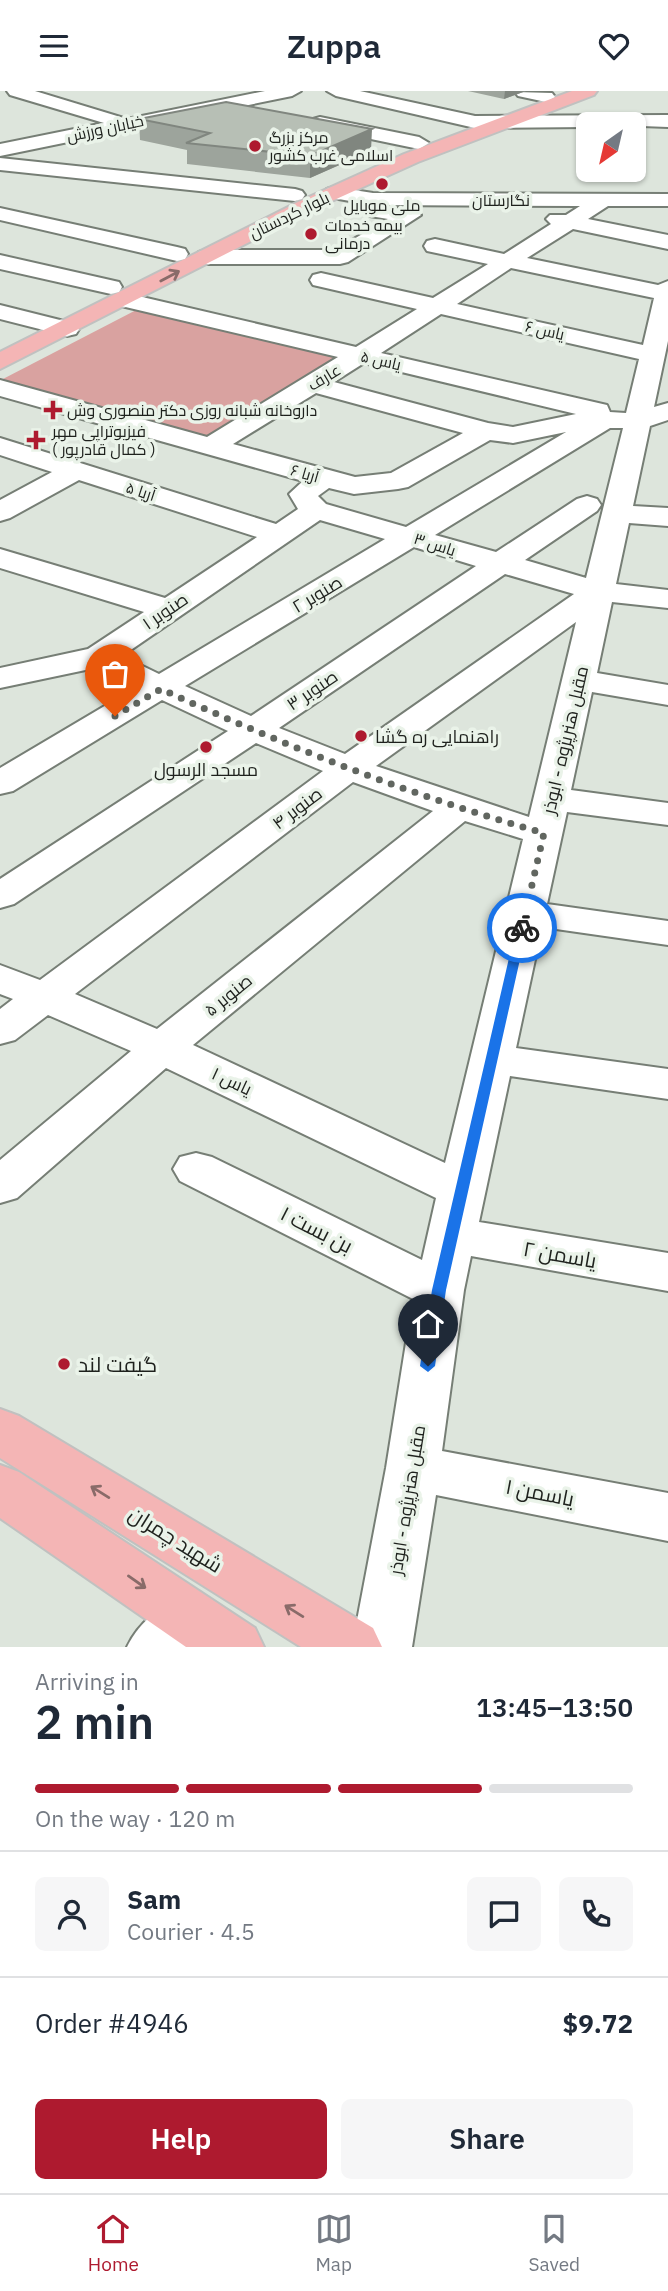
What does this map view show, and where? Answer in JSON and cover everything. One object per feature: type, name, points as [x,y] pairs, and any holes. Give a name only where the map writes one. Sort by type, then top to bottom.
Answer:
[{"type":"main road","name":"بلوار کردستان","points":[[0,362],[67,329],[177,254],[300,201],[419,143],[550,99],[589,91]]},
{"type":"main road","name":"بلوار کردستان","points":[[0,343],[42,322],[207,257],[300,201],[334,193],[550,99]]},
{"type":"main road","points":[[550,99],[546,117],[573,122]]},
{"type":"main road","name":"شهید چمران","points":[[0,1431],[352,1647]]},
{"type":"main road","points":[[0,1488],[194,1638]]},
{"type":"street","points":[[16,91],[126,124]]},
{"type":"street","name":"خیابان ورزش","points":[[0,150],[292,91]]},
{"type":"street","points":[[336,91],[475,122],[497,124],[668,121]]},
{"type":"street","points":[[524,92],[550,99]]},
{"type":"street","points":[[190,94],[278,114]]},
{"type":"street","points":[[303,120],[419,143]]},
{"type":"street","points":[[11,126],[34,143]]},
{"type":"street","points":[[60,193],[147,162]]},
{"type":"street","points":[[0,164],[410,215],[340,257],[207,257]]},
{"type":"street","points":[[0,177],[42,169]]},
{"type":"street","name":"نگارستان","points":[[334,193],[373,199],[668,201]]},
{"type":"street","points":[[462,199],[668,242]]},
{"type":"street","name":"عارف","points":[[211,446],[602,201]]},
{"type":"street","points":[[0,214],[36,202]]},
{"type":"street","points":[[0,214],[177,254]]},
{"type":"street","points":[[312,384],[486,431],[513,435],[583,419],[656,369],[508,261],[435,246]]},
{"type":"street","name":"یاس ۵","points":[[0,262],[360,355],[656,369]]},
{"type":"street","points":[[321,280],[437,306]]},
{"type":"street","name":"یاس ۶","points":[[437,306],[656,369]]},
{"type":"street","points":[[0,311],[67,329]]},
{"type":"street","name":"مقبل هنرپژوه - ابوذر","points":[[382,1647],[413,1468],[439,1290],[598,591],[601,509],[656,369]]},
{"type":"street","name":"صنوبر ۲","points":[[0,783],[161,689],[411,536],[656,369]]},
{"type":"street","name":"آریا ۶","points":[[0,388],[323,479],[354,485],[398,481],[486,431]]},
{"type":"street","name":"آریا ۵","points":[[0,446],[281,535]]},
{"type":"street","points":[[0,512],[76,470]]},
{"type":"street","points":[[316,510],[307,502],[303,493],[323,479]]},
{"type":"street","points":[[601,509],[668,517]]},
{"type":"street","name":"صنوبر ۳","points":[[0,896],[498,564],[601,509]]},
{"type":"street","name":"یاس ۳","points":[[316,510],[598,591],[668,599]]},
{"type":"street","name":"صنوبر ۱","points":[[0,678],[99,657],[316,510]]},
{"type":"street","points":[[0,558],[167,610]]},
{"type":"street","name":"صنوبر ۴","points":[[0,1030],[351,767],[598,591]]},
{"type":"street","points":[[99,657],[251,731],[458,809],[548,816],[668,814]]},
{"type":"street","points":[[578,680],[668,695]]},
{"type":"street","name":"صنوبر ۵","points":[[0,1186],[162,1048],[458,809]]},
{"type":"street","points":[[525,913],[668,933]]},
{"type":"street","name":"یاس ۱","points":[[0,978],[162,1048],[456,1213]]},
{"type":"street","points":[[491,1059],[668,1084]]},
{"type":"street","name":"بن بست ۱","points":[[196,1169],[439,1290]]},
{"type":"street","name":"یاسمن ۲","points":[[456,1213],[668,1272]]},
{"type":"street","name":"یاسمن ۱","points":[[413,1468],[668,1517]]},
{"type":"shaded area","points":[[142,307],[343,357],[208,438],[1,380]]},
{"type":"building","points":[[226,102],[372,129],[310,156],[186,143],[210,133],[139,119]]},
{"type":"way so far","points":[[115,716],[161,689],[251,731],[458,809],[544,833],[522,928]]},
{"type":"place","name":"مرکز بزرگ اسلامی غرب کشور","points":[[255,146]]},
{"type":"place","name":"ملی موبایل","points":[[382,184]]},
{"type":"place","name":"بیمه خدمات درمانی","points":[[311,234]]},
{"type":"place","name":"داروخانه شبانه روزی دکتر منصوری وش","points":[[53,410]]},
{"type":"place","name":"فیزیوتراپی مهر ( کمال قادرپور )","points":[[36,440]]},
{"type":"place","name":"راهنمایی ره گشا","points":[[361,736]]},
{"type":"place","name":"مسجد الرسول","points":[[206,747]]},
{"type":"place","name":"گیفت لند","points":[[64,1364]]},
{"type":"route","points":[[428,1366],[439,1290],[522,928]]}]
